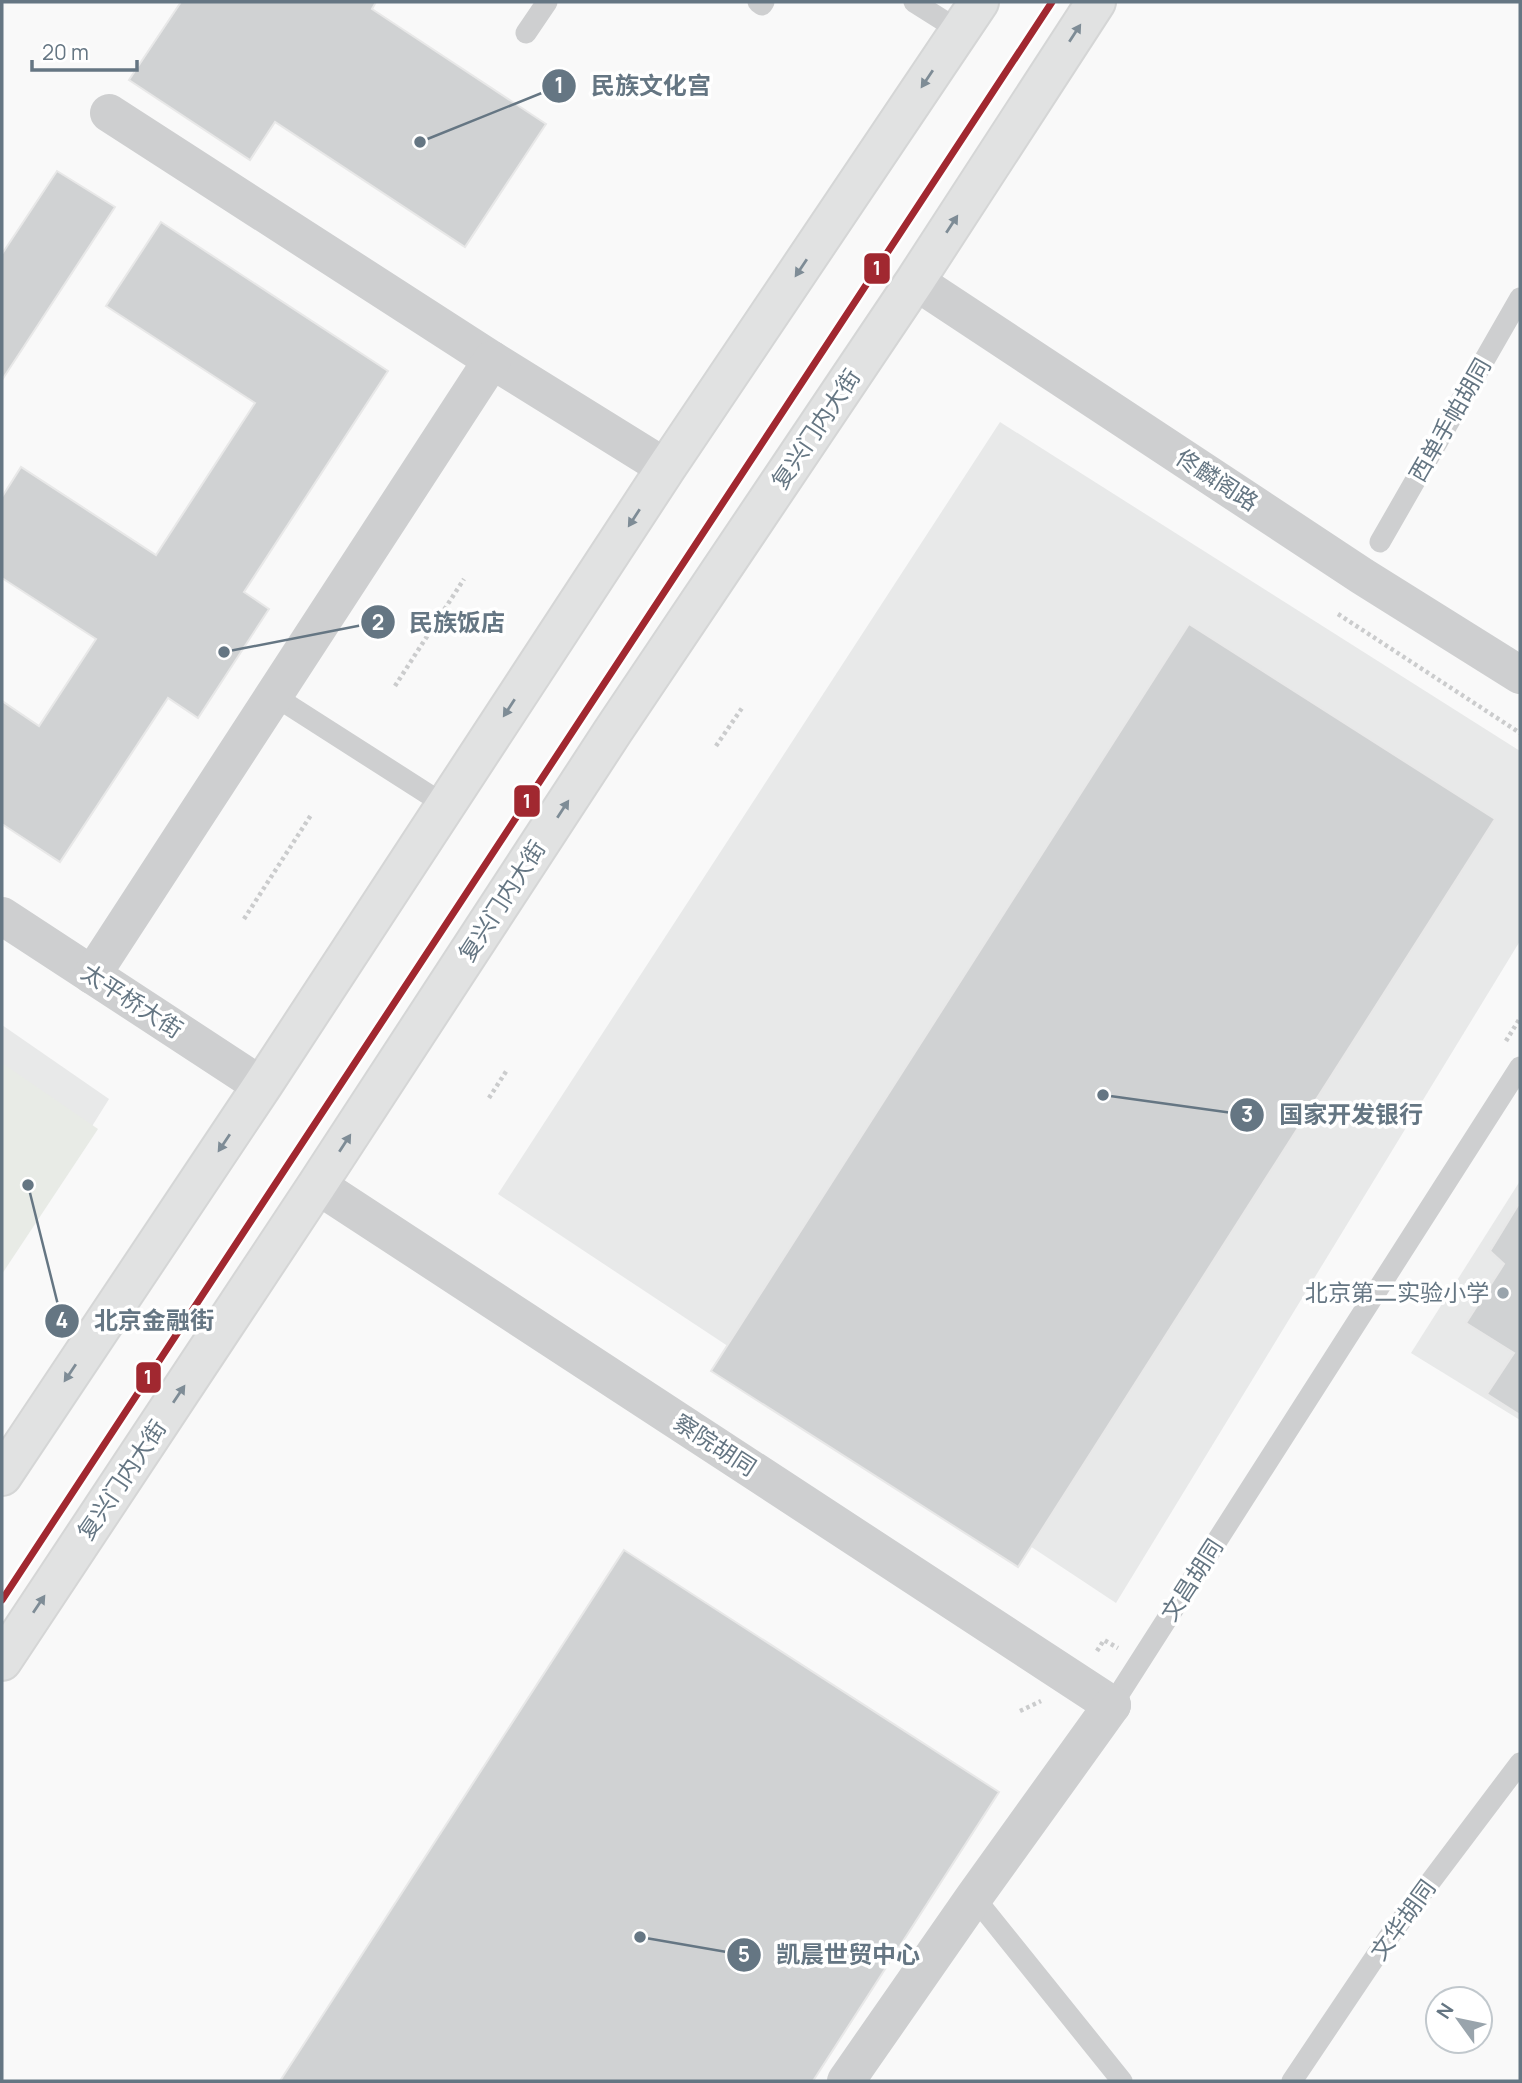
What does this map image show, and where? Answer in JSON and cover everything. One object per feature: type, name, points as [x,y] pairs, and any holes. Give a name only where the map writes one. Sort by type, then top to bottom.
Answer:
[{"type":"highway","name":"复兴门内大街","points":[[2,1661],[606,743],[915,281],[1096,2]]},
{"type":"highway","points":[[2,1476],[262,1086],[666,468],[969,16]]},
{"type":"street","points":[[108,113],[492,360],[666,468]]},
{"type":"street","name":"佟麟阁路","points":[[915,281],[1362,576],[1520,675]]},
{"type":"street","points":[[92,975],[492,360]]},
{"type":"street","name":"太平桥大街","points":[[2,916],[262,1086]]},
{"type":"street","name":"察院胡同","points":[[317,1185],[1112,1705]]},
{"type":"street","name":"文昌胡同","points":[[846,2081],[1112,1705]]},
{"type":"lane","points":[[526,33],[547,2]]},
{"type":"lane","points":[[758,2],[762,5],[764,2]]},
{"type":"lane","points":[[914,2],[969,16]]},
{"type":"lane","name":"西单手帕胡同","points":[[1380,542],[1520,298]]},
{"type":"lane","points":[[274,695],[445,806]]},
{"type":"lane","name":"文昌胡同","points":[[1112,1705],[1520,1067]]},
{"type":"lane","name":"文华胡同","points":[[1292,2081],[1388,1938],[1520,1763]]},
{"type":"lane","points":[[974,1897],[1122,2081]]},
{"type":"path","points":[[395,686],[464,579]]},
{"type":"path","points":[[1338,614],[1520,733]]},
{"type":"path","points":[[716,746],[742,708]]},
{"type":"path","points":[[244,919],[311,815]]},
{"type":"path","points":[[489,1098],[507,1070]]},
{"type":"shaded area","points":[[1000,422],[1520,751],[1520,941],[1116,1603],[498,1194]]},
{"type":"shaded area","points":[[2,1025],[109,1099],[2,1270]]},
{"type":"shaded area","points":[[2,1063],[98,1129],[2,1274]]},
{"type":"shaded area","points":[[1520,1181],[1520,1420],[1411,1353]]},
{"type":"building","points":[[181,2],[376,2],[372,9],[546,124],[465,247],[275,122],[250,160],[129,80]]},
{"type":"building","points":[[57,171],[115,207],[2,380],[2,254]]},
{"type":"building","points":[[161,222],[388,371],[244,592],[269,609],[198,718],[168,698],[60,862],[2,824],[2,701],[39,726],[96,639],[2,578],[2,497],[21,467],[156,555],[255,403],[106,306]]},
{"type":"building","points":[[1189,624],[1495,819],[1018,1567],[711,1371]]},
{"type":"building","name":"北京第二实验小学","points":[[1520,1202],[1520,1415],[1487,1394],[1514,1353],[1466,1323],[1504,1264],[1490,1251]]},
{"type":"building","points":[[624,1550],[999,1792],[813,2081],[280,2081]]},
{"type":"transit line","name":"1","points":[[2,1600],[1052,2]]},
{"type":"place","name":"民族文化宫","points":[[420,142]]},
{"type":"place","name":"民族饭店","points":[[224,652]]},
{"type":"place","name":"国家开发银行","points":[[1103,1095]]},
{"type":"place","name":"北京金融街","points":[[28,1185]]},
{"type":"place","name":"北京第二实验小学","points":[[1503,1293]]},
{"type":"place","name":"凯晨世贸中心","points":[[640,1937]]}]
